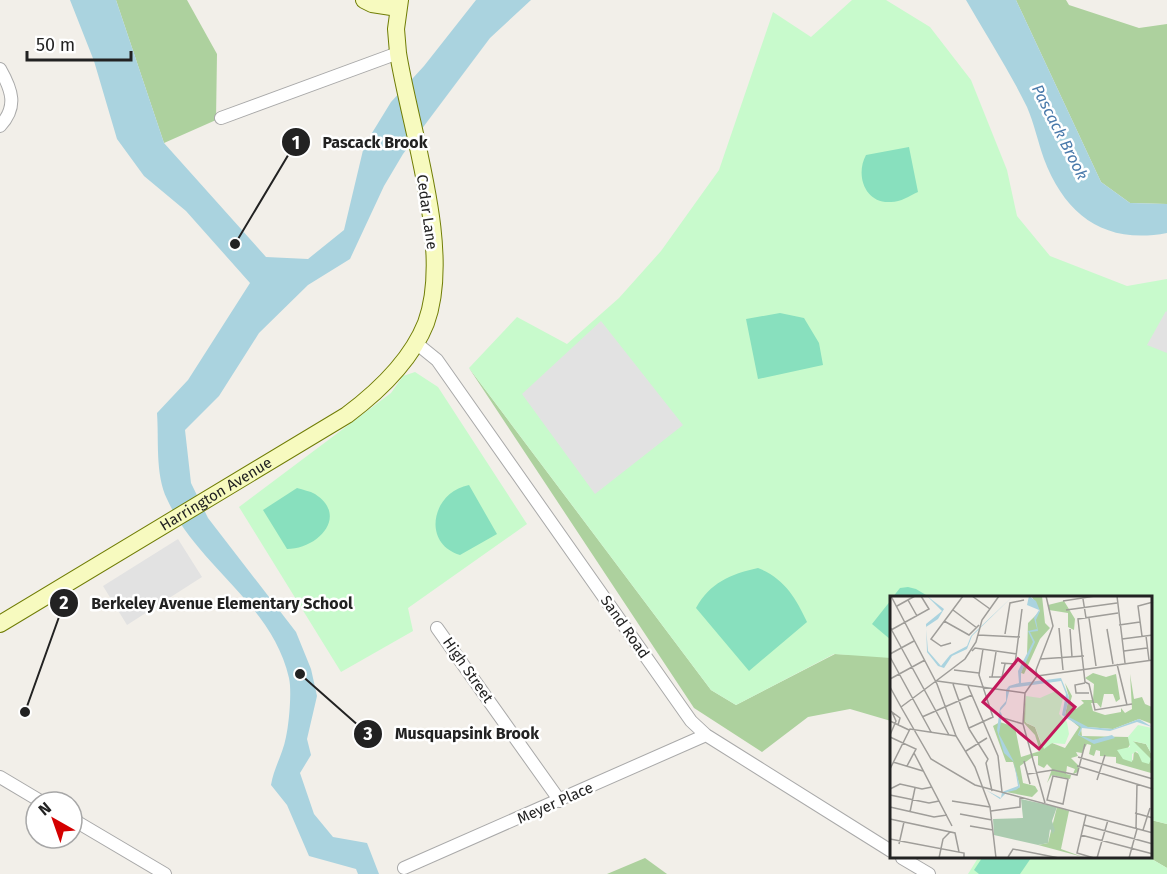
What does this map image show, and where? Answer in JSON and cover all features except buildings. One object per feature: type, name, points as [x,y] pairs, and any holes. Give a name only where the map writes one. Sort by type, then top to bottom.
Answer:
[{"type":"street","name":"Cedar Lane","points":[[364,0],[372,4],[399,4],[396,29],[398,53],[432,234],[434,279],[426,322],[416,343]]},
{"type":"street","points":[[221,118],[398,53]]},
{"type":"street","points":[[0,69],[11,87],[13,98],[12,108],[0,126]]},
{"type":"street","name":"Harrington Avenue","points":[[0,624],[361,405],[396,371],[416,343]]},
{"type":"street","name":"Sand Road","points":[[416,343],[437,360],[691,721],[706,735],[890,850]]},
{"type":"street","name":"High Street","points":[[437,628],[560,801]]},
{"type":"street","name":"Meyer Place","points":[[404,868],[706,735]]},
{"type":"street","points":[[0,777],[24,791]]},
{"type":"street","points":[[84,826],[165,874]]},
{"type":"street","points":[[904,859],[929,874]]},
{"type":"green space","points":[[116,0],[187,0],[217,54],[216,120],[164,143]]},
{"type":"green space","points":[[852,0],[886,0],[930,27],[971,80],[1007,170],[1017,216],[1050,256],[1127,286],[1167,279],[1167,824],[1152,820],[1152,596],[890,596],[890,658],[834,654],[736,705],[711,690],[469,368],[517,317],[567,344],[619,298],[661,251],[719,170],[773,12],[811,37]]},
{"type":"green space","points":[[1016,0],[1066,0],[1069,5],[1139,28],[1167,24],[1167,204],[1130,203],[1101,182]]},
{"type":"green space","points":[[909,147],[918,192],[895,202],[875,198],[869,193],[862,179],[866,155]]},
{"type":"green space","points":[[780,313],[804,318],[819,343],[823,365],[758,379],[746,319]]},
{"type":"green space","points":[[469,368],[711,690],[736,705],[835,654],[890,657],[890,721],[850,709],[808,717],[762,752],[694,708]]},
{"type":"green space","points":[[415,372],[438,387],[527,524],[408,608],[413,631],[341,672],[239,507],[391,393],[403,376]]},
{"type":"green space","points":[[469,485],[497,534],[460,555],[448,549],[440,540],[436,529],[436,518],[446,497]]},
{"type":"green space","points":[[297,488],[313,493],[325,503],[329,512],[329,521],[325,530],[309,544],[287,549],[263,510]]},
{"type":"green space","points":[[758,568],[782,583],[807,622],[749,671],[696,608],[714,586],[738,573]]},
{"type":"green space","points":[[900,588],[916,589],[928,596],[894,596]]},
{"type":"green space","points":[[890,601],[890,639],[872,624]]},
{"type":"green space","points":[[1152,820],[1167,824],[1167,868],[1152,859]]},
{"type":"green space","points":[[645,858],[667,874],[607,874]]},
{"type":"green space","points":[[977,859],[1152,859],[1167,868],[1167,874],[968,874]]},
{"type":"green space","points":[[981,859],[1030,859],[1020,874],[979,874],[974,870]]},
{"type":"shaded area","points":[[1167,312],[1167,353],[1147,345]]},
{"type":"shaded area","points":[[601,321],[683,425],[595,494],[522,394]]},
{"type":"shaded area","points":[[178,539],[202,577],[127,625],[103,586]]},
{"type":"water","points":[[70,0],[116,0],[164,143],[266,257],[308,259],[344,230],[364,146],[391,102],[424,66],[476,0],[531,0],[490,38],[403,154],[384,186],[350,259],[308,285],[259,333],[219,396],[185,430],[191,483],[208,518],[296,632],[311,669],[317,696],[307,739],[311,755],[300,773],[314,814],[333,837],[367,843],[379,874],[358,874],[356,869],[309,856],[287,805],[271,785],[285,743],[290,708],[289,678],[280,652],[267,628],[251,606],[196,545],[180,523],[163,489],[158,457],[157,413],[188,380],[250,283],[186,211],[144,176],[117,139],[94,61]]},
{"type":"water","name":"Pascack Brook","points":[[966,0],[1016,0],[1101,182],[1130,203],[1167,204],[1167,233],[1145,236],[1106,230],[1090,222],[1063,196],[1044,159],[1027,107]]},
{"type":"place","name":"Pascack Brook","points":[[235,244]]},
{"type":"place","name":"Musquapsink Brook","points":[[300,674]]},
{"type":"place","name":"Berkeley Avenue Elementary School","points":[[25,712]]}]
